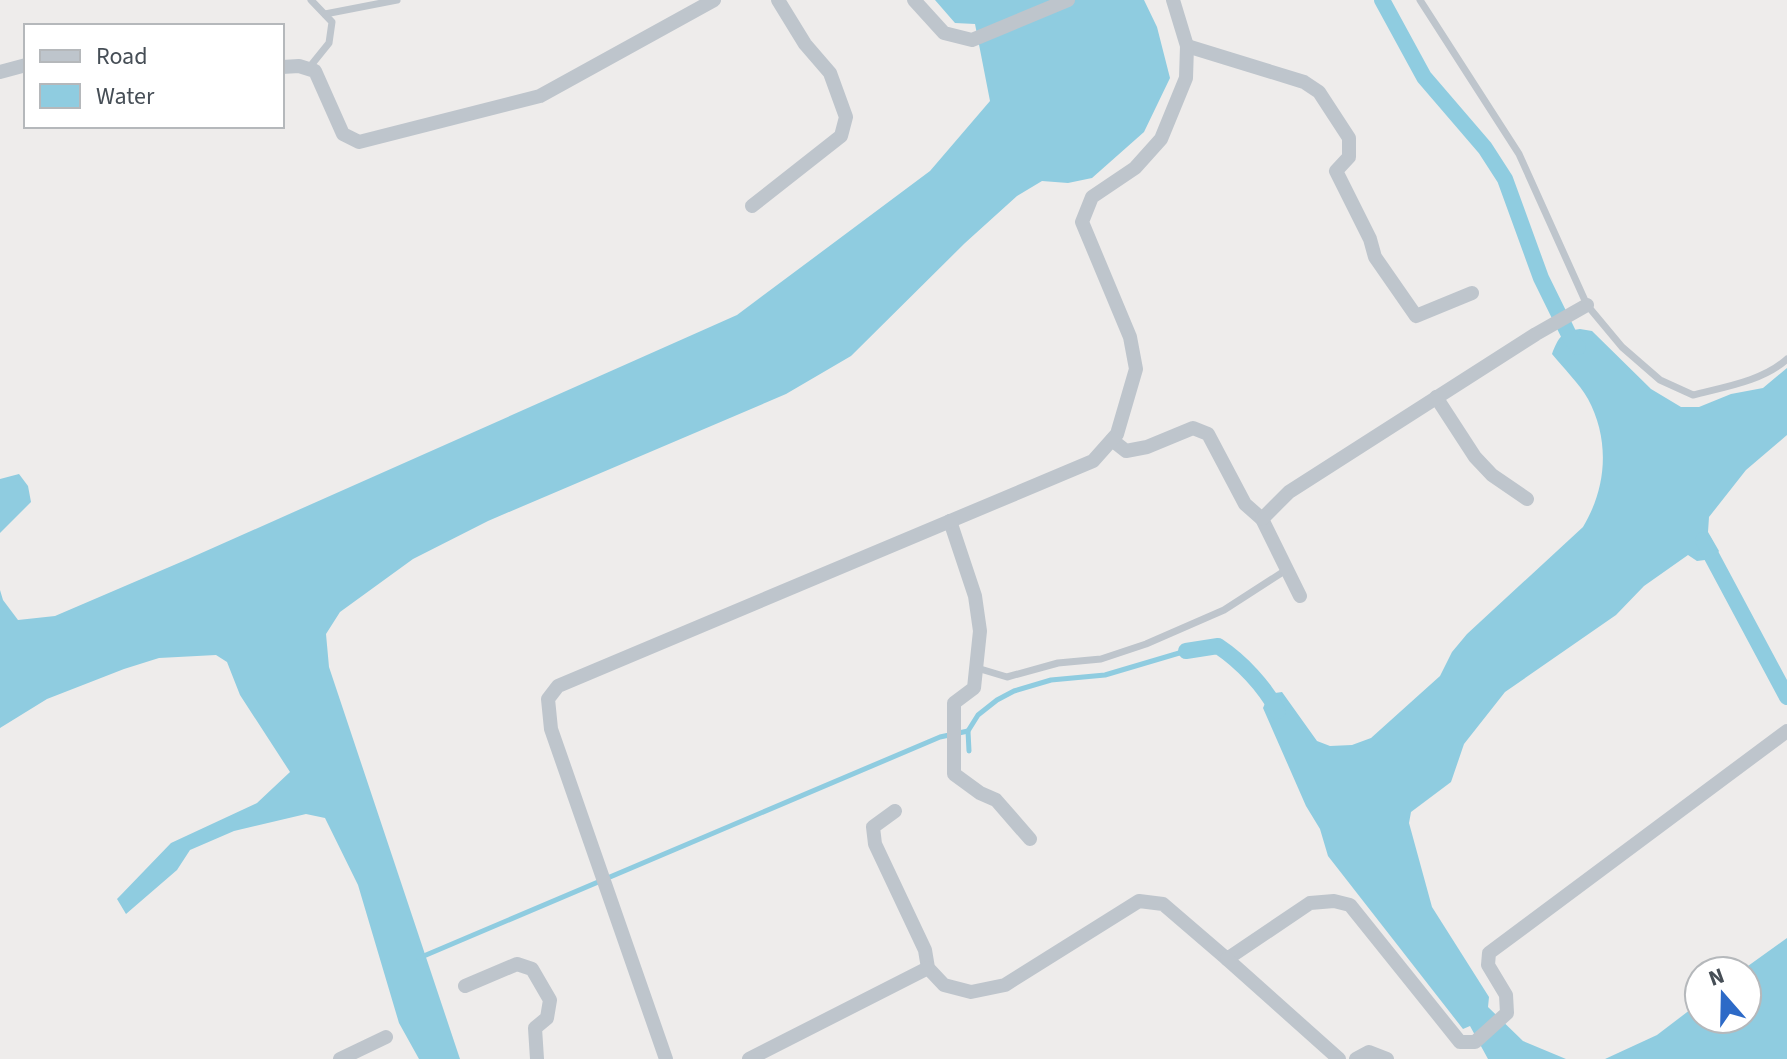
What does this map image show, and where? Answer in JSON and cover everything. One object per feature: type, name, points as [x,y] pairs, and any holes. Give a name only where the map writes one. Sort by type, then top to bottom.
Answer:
[{"type":"street","points":[[284,67],[299,66],[315,71],[343,134],[359,142],[540,96],[714,0]]},
{"type":"street","points":[[752,206],[841,136],[846,117],[830,73],[805,44],[778,0]]},
{"type":"street","points":[[914,0],[944,33],[972,40],[1068,0]]},
{"type":"street","points":[[666,1059],[551,729],[548,699],[558,686],[1093,461],[1112,440],[1117,434],[1136,369],[1130,337],[1082,222],[1092,197],[1135,168],[1161,139],[1186,78],[1187,46],[1173,0]]},
{"type":"street","points":[[1187,46],[1304,82],[1319,92],[1349,138],[1349,157],[1336,171],[1370,239],[1375,257],[1416,316],[1472,293]]},
{"type":"street","points":[[0,72],[24,66]]},
{"type":"street","points":[[1262,519],[1289,492],[1536,334],[1587,306]]},
{"type":"street","points":[[1436,397],[1475,457],[1492,475],[1527,499]]},
{"type":"street","points":[[1112,440],[1126,451],[1147,447],[1193,428],[1208,434],[1245,504],[1262,519],[1300,596]]},
{"type":"street","points":[[950,521],[975,596],[980,631],[974,688],[954,703],[954,774],[980,793],[996,800],[1030,839]]},
{"type":"street","points":[[1227,959],[1310,903],[1334,901],[1350,905],[1460,1042],[1475,1042],[1507,1013],[1506,995],[1488,965],[1489,953],[1787,731]]},
{"type":"street","points":[[895,811],[873,827],[875,844],[925,950],[928,968],[944,985],[971,992],[1005,985],[1139,901],[1163,904],[1339,1059]]},
{"type":"street","points":[[465,986],[517,964],[532,969],[550,1000],[547,1018],[535,1028],[537,1059]]},
{"type":"street","points":[[749,1059],[928,968]]},
{"type":"street","points":[[340,1059],[386,1037]]},
{"type":"street","points":[[1356,1059],[1369,1052],[1387,1059]]},
{"type":"lane","points":[[308,69],[329,43],[332,22],[311,0]]},
{"type":"lane","points":[[325,14],[397,0]]},
{"type":"lane","points":[[1420,0],[1519,154],[1587,306],[1622,347],[1660,380],[1693,395],[1741,382],[1778,367],[1787,359]]},
{"type":"lane","points":[[977,668],[1007,677],[1058,663],[1101,659],[1146,644],[1224,610],[1286,569]]},
{"type":"water","points":[[935,0],[1144,0],[1157,27],[1170,78],[1144,132],[1092,178],[1068,183],[1042,181],[1017,196],[851,356],[786,394],[488,521],[413,559],[340,612],[326,634],[329,667],[460,1059],[419,1059],[399,1023],[358,885],[325,818],[306,814],[234,831],[190,850],[177,870],[126,914],[117,899],[171,843],[257,803],[290,772],[240,695],[227,662],[216,655],[159,658],[124,669],[47,699],[0,728],[0,590],[3,600],[18,620],[55,616],[737,315],[930,171],[990,101],[975,24],[955,23]]},
{"type":"water","points":[[1580,329],[1592,331],[1651,389],[1681,407],[1699,407],[1731,394],[1763,388],[1787,368],[1787,435],[1746,470],[1709,517],[1708,532],[1719,551],[1713,559],[1697,561],[1688,555],[1644,586],[1616,615],[1505,692],[1464,744],[1451,782],[1411,812],[1409,823],[1432,907],[1489,997],[1488,1007],[1523,1041],[1566,1059],[1488,1059],[1470,1026],[1463,1029],[1328,856],[1320,829],[1306,806],[1263,708],[1269,694],[1282,692],[1317,741],[1330,746],[1352,745],[1371,738],[1440,676],[1452,652],[1467,634],[1583,527],[1601,480],[1600,431],[1588,399],[1552,354],[1562,336]]},
{"type":"water","points":[[19,474],[28,486],[31,502],[0,533],[0,479]]},
{"type":"water","points":[[1787,938],[1787,1059],[1605,1059],[1657,1035],[1683,1015],[1683,1035],[1763,1035],[1763,955]]},
{"type":"waterway","points":[[1382,0],[1424,77],[1485,148],[1505,179],[1541,278],[1578,347]]},
{"type":"waterway","points":[[1703,540],[1787,697]]},
{"type":"waterway","points":[[1186,651],[1218,646],[1252,675],[1278,711]]},
{"type":"waterway","points":[[969,751],[968,731],[978,715],[1014,691],[1051,680],[1105,675],[1186,651]]},
{"type":"waterway","points":[[419,958],[940,737],[968,731]]}]
